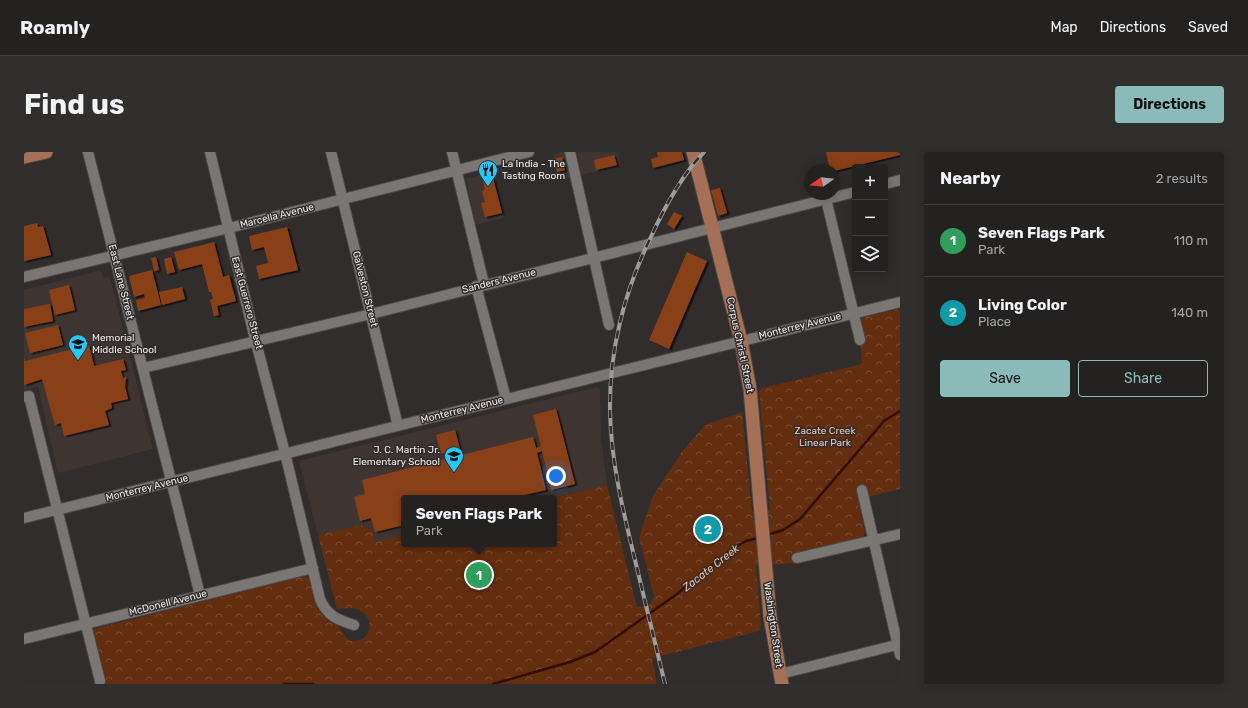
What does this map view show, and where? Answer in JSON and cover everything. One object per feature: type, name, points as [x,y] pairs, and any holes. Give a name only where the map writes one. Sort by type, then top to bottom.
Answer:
[{"type":"main road","points":[[24,157],[46,152]]},
{"type":"main road","name":"Corpus Christi Street","points":[[693,152],[711,228],[741,340],[750,389],[765,566]]},
{"type":"main road","name":"Washington Street","points":[[765,566],[770,616],[781,679]]},
{"type":"street","name":"East Lane Street","points":[[88,152],[200,595]]},
{"type":"street","name":"East Guerrero Street","points":[[210,152],[286,453],[323,607],[328,614],[339,620],[354,625]]},
{"type":"street","name":"Galveston Street","points":[[332,152],[398,426]]},
{"type":"street","points":[[452,152],[506,399]]},
{"type":"street","name":"Marcella Avenue","points":[[24,278],[529,152]]},
{"type":"street","points":[[570,152],[609,325]]},
{"type":"street","points":[[888,183],[900,180]]},
{"type":"street","name":"Sanders Avenue","points":[[840,196],[852,193]]},
{"type":"street","name":"Sanders Avenue","points":[[143,368],[371,314],[480,285],[822,200]]},
{"type":"street","points":[[826,200],[860,340]]},
{"type":"street","name":"Monterrey Avenue","points":[[24,518],[900,302]]},
{"type":"street","points":[[27,397],[100,681]]},
{"type":"street","points":[[862,490],[899,645],[900,655]]},
{"type":"street","points":[[798,558],[900,534]]},
{"type":"street","name":"McDonell Avenue","points":[[24,639],[313,568]]},
{"type":"street","points":[[781,679],[899,645]]},
{"type":"shaded area","points":[[564,152],[566,155],[571,177],[559,180],[553,154]]},
{"type":"shaded area","points":[[617,152],[621,166],[581,175],[577,153]]},
{"type":"shaded area","points":[[492,171],[504,218],[476,225],[466,179]]},
{"type":"shaded area","name":"Memorial Middle School","points":[[101,270],[103,278],[110,277],[153,449],[58,473],[38,387],[24,390],[24,290]]},
{"type":"shaded area","name":"J. C. Martin Jr. Elementary School","points":[[598,387],[600,390],[601,439],[607,485],[557,497],[557,495],[401,495],[401,536],[375,542],[373,531],[361,525],[318,535],[299,461]]},
{"type":"green space","name":"Zacate Creek Linear Park","points":[[900,309],[900,489],[868,497],[866,488],[856,490],[865,532],[863,537],[795,555],[795,563],[756,566],[761,625],[759,631],[653,658],[657,684],[92,684],[104,678],[93,631],[94,629],[304,576],[309,578],[321,614],[337,625],[348,640],[356,641],[362,639],[367,635],[369,629],[367,617],[363,612],[356,609],[337,609],[318,535],[361,525],[373,531],[375,542],[401,536],[401,547],[557,547],[557,497],[607,485],[637,607],[648,606],[654,597],[639,537],[653,496],[681,453],[705,425],[742,412],[752,511],[770,510],[759,389],[862,364],[859,318]]},
{"type":"building","points":[[657,152],[682,152],[684,160],[653,168],[651,159],[658,157]]},
{"type":"building","points":[[826,152],[900,152],[900,155],[863,164],[852,164],[852,167],[840,170],[840,164],[829,164]]},
{"type":"building","points":[[614,155],[617,165],[596,170],[594,160]]},
{"type":"building","points":[[562,157],[565,170],[557,172],[554,159]]},
{"type":"building","points":[[493,178],[502,213],[485,217],[481,203],[485,202],[482,191],[485,190],[483,180]]},
{"type":"building","points":[[720,188],[727,213],[718,216],[711,190]]},
{"type":"building","points":[[674,212],[682,216],[674,229],[667,224]]},
{"type":"building","points":[[37,223],[38,227],[43,226],[51,255],[24,261],[24,226]]},
{"type":"building","points":[[287,227],[298,270],[259,279],[256,266],[268,263],[264,247],[252,250],[249,236]]},
{"type":"building","points":[[214,242],[223,277],[229,275],[236,301],[217,306],[219,315],[214,316],[210,300],[213,299],[211,292],[209,292],[202,264],[179,270],[174,252]]},
{"type":"building","points":[[687,252],[707,261],[669,349],[649,340]]},
{"type":"building","points":[[156,257],[159,270],[154,271],[151,258]]},
{"type":"building","points":[[171,257],[175,272],[167,274],[164,259]]},
{"type":"building","points":[[152,270],[161,305],[138,311],[136,300],[145,298],[144,294],[134,297],[129,276]]},
{"type":"building","points":[[69,285],[75,310],[55,315],[49,290]]},
{"type":"building","points":[[182,287],[185,299],[162,305],[159,292]]},
{"type":"building","points":[[50,304],[53,321],[24,327],[24,309]]},
{"type":"building","points":[[58,325],[63,345],[30,353],[25,333]]},
{"type":"building","points":[[89,345],[94,366],[123,359],[126,370],[121,371],[123,378],[126,377],[125,387],[128,399],[111,403],[112,408],[105,411],[109,425],[64,436],[61,423],[55,425],[42,379],[24,385],[24,357],[25,361]]},
{"type":"building","points":[[556,409],[575,484],[551,490],[542,451],[537,453],[546,490],[525,495],[401,495],[401,526],[375,532],[371,518],[360,521],[354,497],[365,494],[362,480],[445,459],[444,453],[441,454],[436,435],[455,430],[460,449],[456,450],[458,456],[533,437],[536,448],[541,446],[533,415]]},
{"type":"waterway","name":"Zacate Creek","points":[[767,535],[783,530],[800,519],[884,421],[900,411]]},
{"type":"waterway","name":"Zacate Creek","points":[[493,684],[570,662],[595,652],[677,594],[732,549],[746,541],[758,538]]},
{"type":"waterway","name":"Zacate Creek","points":[[284,684],[313,684]]},
{"type":"railway","points":[[665,684],[618,486],[611,430],[610,389],[615,345],[620,323],[641,259],[661,216],[680,182],[704,152]]},
{"type":"place","name":"La India - The Tasting Room","points":[[488,187]]},
{"type":"place","name":"Memorial Middle School","points":[[78,361]]},
{"type":"place","name":"J. C. Martin Jr. Elementary School","points":[[454,473]]},
{"type":"place","name":"Living Color","points":[[708,529]]},
{"type":"place","name":"Seven Flags Park","points":[[479,575]]}]
